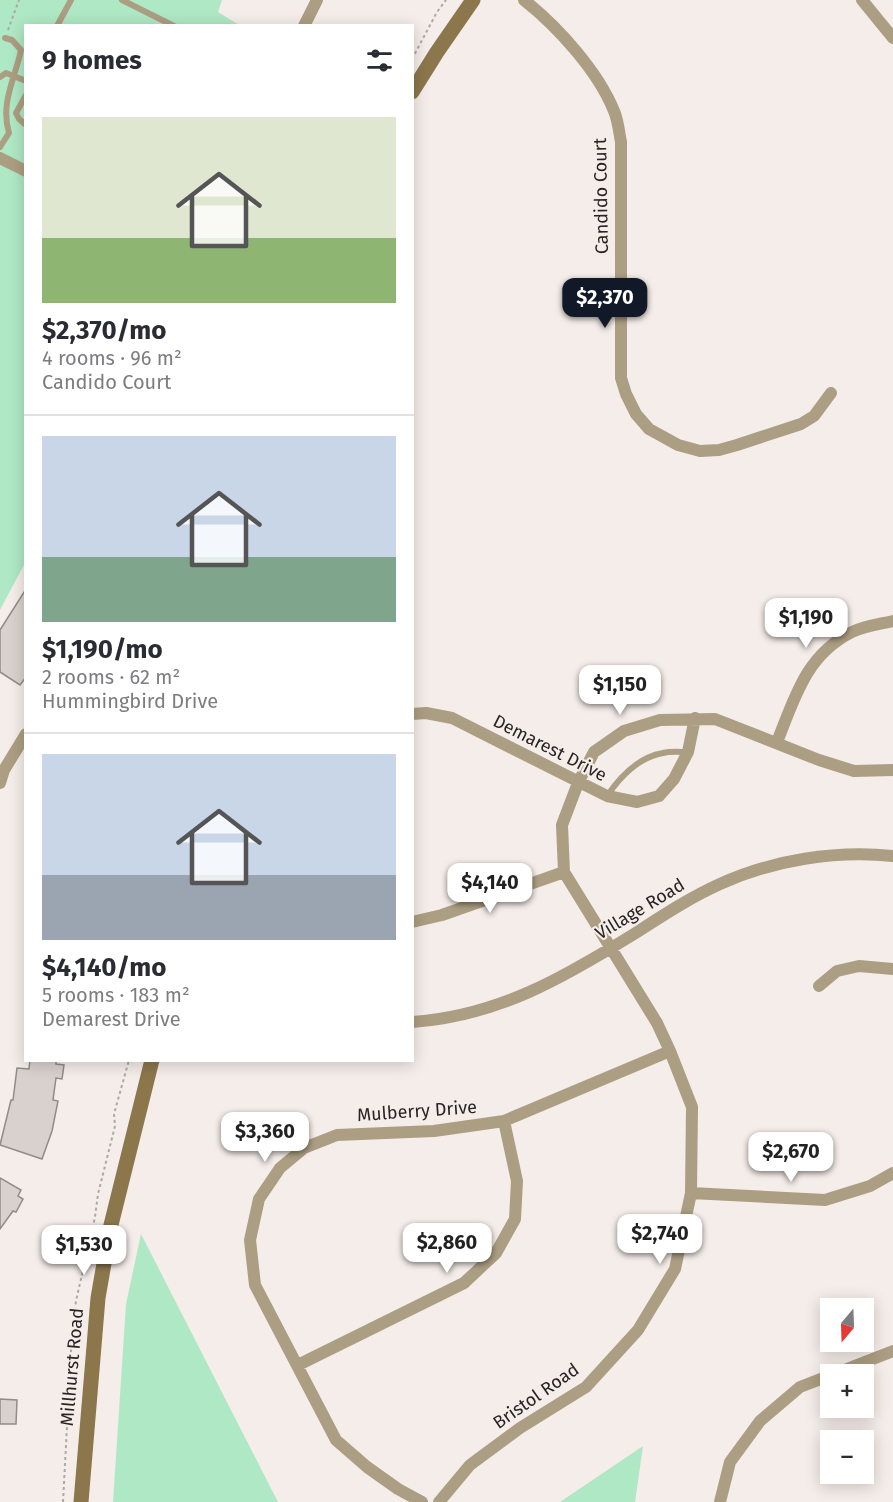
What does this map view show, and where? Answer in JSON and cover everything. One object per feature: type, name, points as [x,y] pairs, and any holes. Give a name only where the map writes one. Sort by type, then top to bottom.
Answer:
[{"type":"street","points":[[305,24],[317,0]]},
{"type":"street","points":[[414,89],[473,0]]},
{"type":"street","name":"Candido Court","points":[[524,0],[544,15],[604,87],[615,113],[621,142],[621,378],[636,414],[649,429],[678,445],[700,451],[719,450],[801,424],[814,416],[831,393]]},
{"type":"street","points":[[862,0],[893,38]]},
{"type":"street","points":[[0,158],[24,170]]},
{"type":"street","points":[[777,742],[803,680],[824,650],[854,631],[893,621]]},
{"type":"street","name":"Demarest Drive","points":[[414,714],[426,713],[452,718],[578,783],[607,796],[637,802],[659,796],[674,779],[688,752],[695,718]]},
{"type":"street","points":[[414,922],[441,915],[564,872],[562,825],[578,783],[594,753],[624,731],[660,720],[715,718],[819,760],[854,771],[893,770]]},
{"type":"street","points":[[0,783],[4,770],[24,737]]},
{"type":"street","name":"Village Road","points":[[414,1022],[454,1016],[518,998],[546,986],[693,897],[753,871],[783,862],[812,858],[847,855],[893,856]]},
{"type":"street","name":"Bristol Road","points":[[440,1502],[470,1465],[520,1428],[586,1387],[638,1330],[675,1269],[691,1193],[692,1107],[670,1051],[657,1023],[564,872]]},
{"type":"street","points":[[819,986],[837,971],[859,966],[893,969]]},
{"type":"street","name":"Mulberry Drive","points":[[422,1502],[398,1489],[367,1467],[336,1440],[255,1285],[250,1240],[259,1199],[280,1168],[303,1149],[337,1135],[434,1131],[504,1121],[670,1051]]},
{"type":"street","name":"Millhurst Road","points":[[81,1502],[93,1336],[103,1263],[152,1062]]},
{"type":"street","points":[[298,1365],[464,1283],[496,1253],[515,1220],[517,1182],[504,1121]]},
{"type":"street","points":[[691,1193],[825,1200],[870,1186],[893,1173]]},
{"type":"street","points":[[860,1364],[893,1351]]},
{"type":"street","points":[[720,1502],[730,1462],[759,1421],[800,1387],[820,1380]]},
{"type":"lane","points":[[58,24],[71,0]]},
{"type":"lane","points":[[122,0],[160,22]]},
{"type":"lane","points":[[0,147],[9,133],[5,119],[5,102],[21,50],[12,40],[5,38]]},
{"type":"lane","points":[[3,75],[24,80]]},
{"type":"lane","points":[[24,99],[16,113],[19,120],[24,124]]},
{"type":"lane","points":[[607,796],[620,777],[643,761],[662,753],[688,752]]},
{"type":"path","points":[[5,38],[19,0]]},
{"type":"path","points":[[414,55],[437,12],[447,0]]},
{"type":"green space","points":[[0,0],[222,0],[218,12],[237,24],[24,24],[24,565],[0,610]]},
{"type":"green space","points":[[141,1234],[278,1502],[113,1502],[126,1304]]},
{"type":"green space","points":[[643,1446],[635,1502],[560,1502]]},
{"type":"building","points":[[24,592],[24,680],[20,685],[0,672],[0,630]]},
{"type":"building","points":[[30,1062],[56,1062],[56,1064],[64,1065],[62,1079],[56,1078],[53,1100],[58,1101],[52,1131],[42,1159],[0,1145],[11,1100],[13,1100],[17,1068],[29,1069]]},
{"type":"building","points":[[0,1178],[21,1190],[18,1196],[23,1199],[16,1212],[13,1211],[0,1229]]},
{"type":"building","points":[[0,1399],[17,1400],[16,1424],[0,1424]]}]
